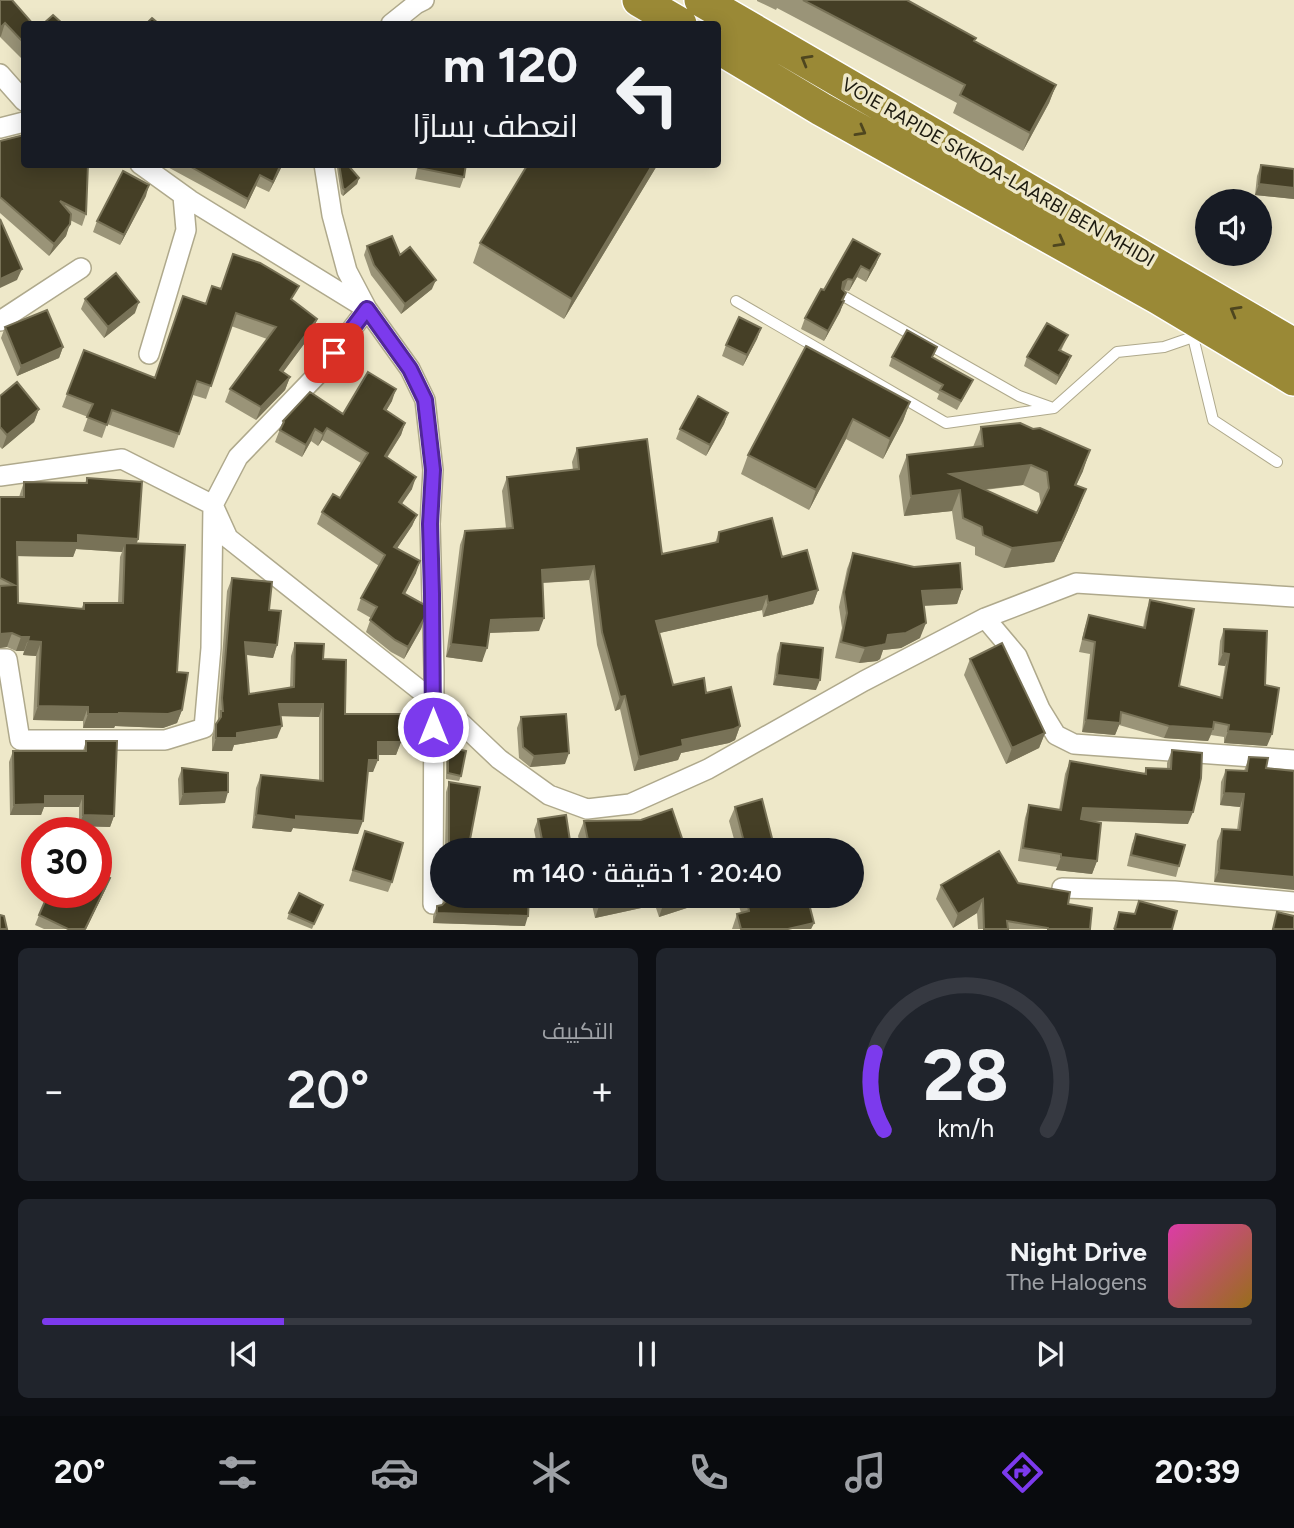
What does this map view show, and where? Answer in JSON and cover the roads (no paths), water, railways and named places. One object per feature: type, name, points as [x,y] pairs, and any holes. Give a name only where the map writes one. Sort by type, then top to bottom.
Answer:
[{"type":"highway","points":[[639,0],[675,21]]},
{"type":"highway","name":"VOIE RAPIDE SKIKDA-LAARBI BEN MHIDI","points":[[701,0],[1294,345]]},
{"type":"highway","name":"VOIE RAPIDE SKIKDA-LAARBI BEN MHIDI","points":[[721,49],[1194,328],[1294,379]]},
{"type":"street","points":[[395,21],[424,0]]},
{"type":"street","points":[[0,74],[21,98]]},
{"type":"street","points":[[0,128],[21,123]]},
{"type":"street","points":[[145,168],[183,196],[367,309]]},
{"type":"street","points":[[325,168],[332,215],[346,271],[367,309],[410,369],[425,400],[433,470],[430,524],[433,838]]},
{"type":"street","points":[[149,354],[186,230],[183,196]]},
{"type":"street","points":[[0,321],[80,268]]},
{"type":"street","points":[[0,659],[7,659],[20,740],[165,740],[204,728],[211,648],[213,505],[238,457],[318,374],[367,309]]},
{"type":"street","points":[[0,476],[122,459],[213,505],[228,538],[460,722],[499,759],[549,796],[586,809],[631,804],[708,769],[864,681],[985,618],[1076,583],[1294,597]]},
{"type":"street","points":[[985,618],[1017,656],[1040,709],[1056,734],[1074,744],[1294,760]]},
{"type":"street","points":[[1062,888],[1174,891],[1294,902]]},
{"type":"lane","points":[[845,297],[1019,396],[1054,408]]},
{"type":"lane","points":[[736,302],[946,423],[1054,408],[1117,352],[1164,347],[1194,328],[1213,420],[1277,462]]}]
